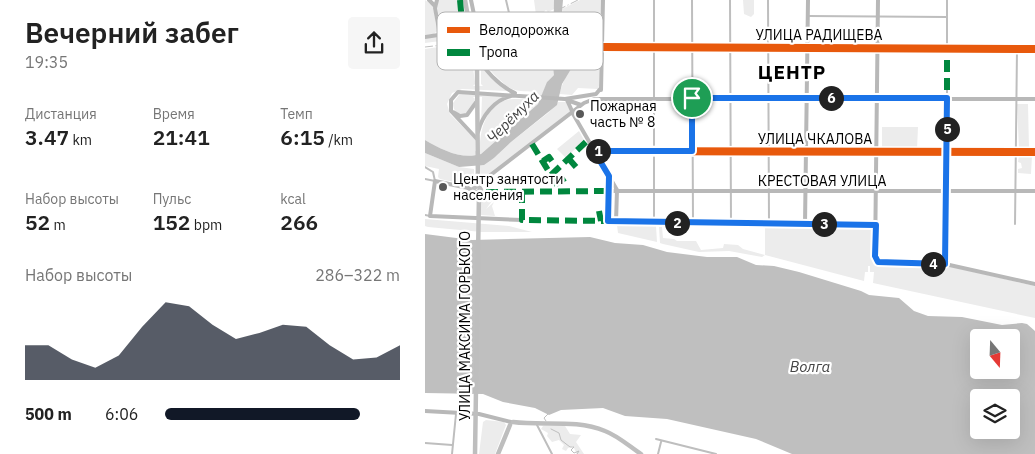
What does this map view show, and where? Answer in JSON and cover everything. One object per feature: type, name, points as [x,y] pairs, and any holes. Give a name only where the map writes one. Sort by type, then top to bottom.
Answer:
[{"type":"main road","name":"УЛИЦА МАКСИМА ГОРЬКОГО","points":[[475,454],[478,99],[476,70]]},
{"type":"main road","points":[[499,454],[512,424],[570,424],[592,427],[611,434],[641,454]]},
{"type":"street","points":[[430,0],[437,0],[435,8]]},
{"type":"street","points":[[430,0],[435,8],[437,19]]},
{"type":"street","points":[[603,0],[603,47]]},
{"type":"street","points":[[654,0],[654,223]]},
{"type":"street","points":[[692,0],[693,223]]},
{"type":"street","points":[[730,0],[731,223]]},
{"type":"street","points":[[768,0],[769,224]]},
{"type":"street","points":[[805,224],[808,0]]},
{"type":"street","points":[[878,0],[876,261],[945,264],[1035,284]]},
{"type":"street","points":[[947,0],[947,48]]},
{"type":"street","points":[[808,16],[947,17]]},
{"type":"street","name":"УЛИЦА РАДИЩЕВА","points":[[603,47],[1035,49]]},
{"type":"street","points":[[1015,224],[1017,49]]},
{"type":"street","points":[[487,70],[507,89],[522,95]]},
{"type":"street","points":[[600,97],[602,70]]},
{"type":"street","points":[[565,99],[597,94],[601,88]]},
{"type":"street","points":[[945,264],[947,90]]},
{"type":"street","points":[[478,99],[471,112],[463,116],[453,113],[450,104],[453,96],[463,91],[565,99],[582,104]]},
{"type":"street","points":[[477,144],[481,124],[494,106],[505,98],[522,95]]},
{"type":"street","points":[[577,96],[610,98],[947,98],[1035,100]]},
{"type":"street","points":[[572,112],[577,96]]},
{"type":"street","points":[[577,96],[583,99],[582,104]]},
{"type":"street","points":[[477,187],[582,104],[600,97],[610,98]]},
{"type":"street","points":[[565,99],[617,191],[617,222]]},
{"type":"street","points":[[450,104],[454,116],[473,133],[477,144]]},
{"type":"street","name":"УЛИЦА ЧКАЛОВА","points":[[594,151],[1035,152]]},
{"type":"street","points":[[425,167],[433,172],[435,181],[431,216]]},
{"type":"street","points":[[609,176],[608,221],[876,225]]},
{"type":"street","points":[[425,179],[477,187]]},
{"type":"street","points":[[477,187],[484,180]]},
{"type":"street","name":"КРЕСТОВАЯ УЛИЦА","points":[[609,191],[654,193],[1035,191]]},
{"type":"street","points":[[425,215],[522,220]]},
{"type":"street","points":[[425,411],[479,414],[512,424]]},
{"type":"street","points":[[452,454],[456,412]]},
{"type":"street","points":[[536,424],[544,436],[551,454]]},
{"type":"street","points":[[656,439],[716,454]]},
{"type":"street","points":[[658,454],[661,441]]},
{"type":"street","points":[[425,443],[453,445]]},
{"type":"street","points":[[631,454],[632,448]]},
{"type":"shaded area","points":[[425,0],[433,6],[437,31],[434,34],[425,35]]},
{"type":"shaded area","points":[[438,0],[459,0],[460,12],[438,12]]},
{"type":"shaded area","points":[[534,0],[554,0],[554,9],[548,12],[546,10],[544,12],[536,12]]},
{"type":"shaded area","points":[[580,0],[601,0],[601,12],[563,12],[562,9]]},
{"type":"shaded area","points":[[743,0],[754,0],[754,14],[751,17],[744,14]]},
{"type":"shaded area","points":[[437,36],[437,41],[425,43],[425,38]]},
{"type":"shaded area","points":[[437,47],[437,70],[473,70],[475,84],[473,86],[483,86],[481,84],[481,70],[485,70],[507,91],[462,89],[452,93],[447,104],[450,114],[475,139],[475,151],[480,150],[481,132],[493,108],[507,100],[531,101],[536,92],[512,89],[490,70],[554,70],[554,75],[548,81],[538,104],[481,154],[474,156],[459,155],[425,140],[425,49]]},
{"type":"shaded area","points":[[568,70],[599,70],[598,89],[578,88],[572,95],[559,94]]},
{"type":"shaded area","points":[[459,95],[505,96],[481,121],[482,97],[473,97],[475,99],[470,111],[462,114],[456,112],[453,106]]},
{"type":"shaded area","points":[[558,102],[566,102],[571,111],[486,177],[481,177],[480,165],[494,158],[548,113]]},
{"type":"shaded area","points":[[1017,104],[1028,104],[1029,149],[1019,149]]},
{"type":"shaded area","points":[[882,127],[918,127],[917,149],[882,149]]},
{"type":"shaded area","points":[[579,131],[584,140],[566,158],[557,149]]},
{"type":"shaded area","points":[[425,153],[459,167],[474,169],[474,175],[467,185],[440,179],[438,177],[439,169],[425,166]]},
{"type":"shaded area","points":[[1019,155],[1032,155],[1031,174],[1018,173],[1018,169],[1022,168],[1021,163],[1018,162]]},
{"type":"shaded area","points":[[484,195],[491,195],[492,201],[486,209],[494,202],[492,206],[495,216],[480,215],[480,198]]},
{"type":"shaded area","points":[[425,219],[509,226],[532,232],[482,232],[428,227],[425,226]]},
{"type":"shaded area","points":[[617,225],[656,226],[657,242],[618,233]]},
{"type":"shaded area","points":[[659,227],[662,227],[663,238],[677,241],[696,241],[701,250],[723,248],[724,244],[738,245],[743,249],[765,255],[762,257],[729,251],[699,252],[663,244],[660,243]]},
{"type":"shaded area","points":[[765,227],[871,228],[874,231],[874,264],[943,265],[1035,286],[1035,318],[873,283],[874,272],[870,272],[870,266],[868,266],[868,272],[865,272],[864,281],[765,255]]},
{"type":"shaded area","points":[[486,420],[504,422],[506,425],[495,454],[479,454],[483,422]]},
{"type":"shaded area","points":[[543,426],[565,426],[570,434],[581,435],[576,442],[584,454],[577,454],[573,446],[566,451],[562,449],[564,445],[559,440],[552,442],[547,436],[548,433],[541,429]]},
{"type":"water","name":"Черёмуха","points":[[554,0],[563,0],[562,12],[554,12]]},
{"type":"water","name":"Черёмуха","points":[[553,70],[570,70],[562,84],[557,105],[484,165],[459,167],[425,153],[425,140],[459,155],[474,156],[481,154],[538,104],[547,82],[554,75]]},
{"type":"water","name":"Волга","points":[[425,234],[472,240],[590,237],[615,243],[643,245],[667,252],[707,257],[737,257],[756,265],[774,266],[799,272],[869,295],[899,298],[914,311],[928,316],[962,317],[1002,325],[1022,323],[1027,324],[1035,331],[1035,454],[792,454],[756,439],[667,419],[625,416],[603,408],[561,410],[549,415],[535,408],[503,402],[483,394],[425,393]]},
{"type":"waterway","points":[[546,421],[544,418],[549,413]]},
{"type":"waterway","points":[[551,429],[559,433],[561,440],[570,447],[574,447],[571,450],[574,453],[579,451],[577,454]]},
{"type":"railway","points":[[554,12],[578,0]]},
{"type":"railway","points":[[425,47],[437,46]]},
{"type":"marked path","points":[[460,0],[461,12]]},
{"type":"marked path","points":[[947,48],[947,90]]},
{"type":"marked path","points":[[551,175],[588,140]]},
{"type":"marked path","points":[[532,144],[557,185],[557,191]]},
{"type":"marked path","points":[[543,161],[549,157],[554,164]]},
{"type":"marked path","points":[[569,159],[576,167]]},
{"type":"marked path","points":[[556,184],[565,178]]},
{"type":"marked path","points":[[522,191],[522,220],[608,221]]},
{"type":"marked path","points":[[486,192],[609,191]]},
{"type":"marked path","points":[[599,211],[601,221]]},
{"type":"cycle path","points":[[603,47],[1035,49]]},
{"type":"cycle path","points":[[594,151],[1035,152]]},
{"type":"place","name":"Пожарная часть № 8","points":[[580,114]]},
{"type":"place","name":"Центр занятости населения","points":[[443,187]]},
{"type":"district","name":"ЦЕНТР","points":[[792,72]]},
{"type":"route","points":[[692,98],[947,98],[947,224],[945,264],[882,263],[876,261],[876,225],[608,221],[609,176],[594,151],[692,151],[692,98]]}]
